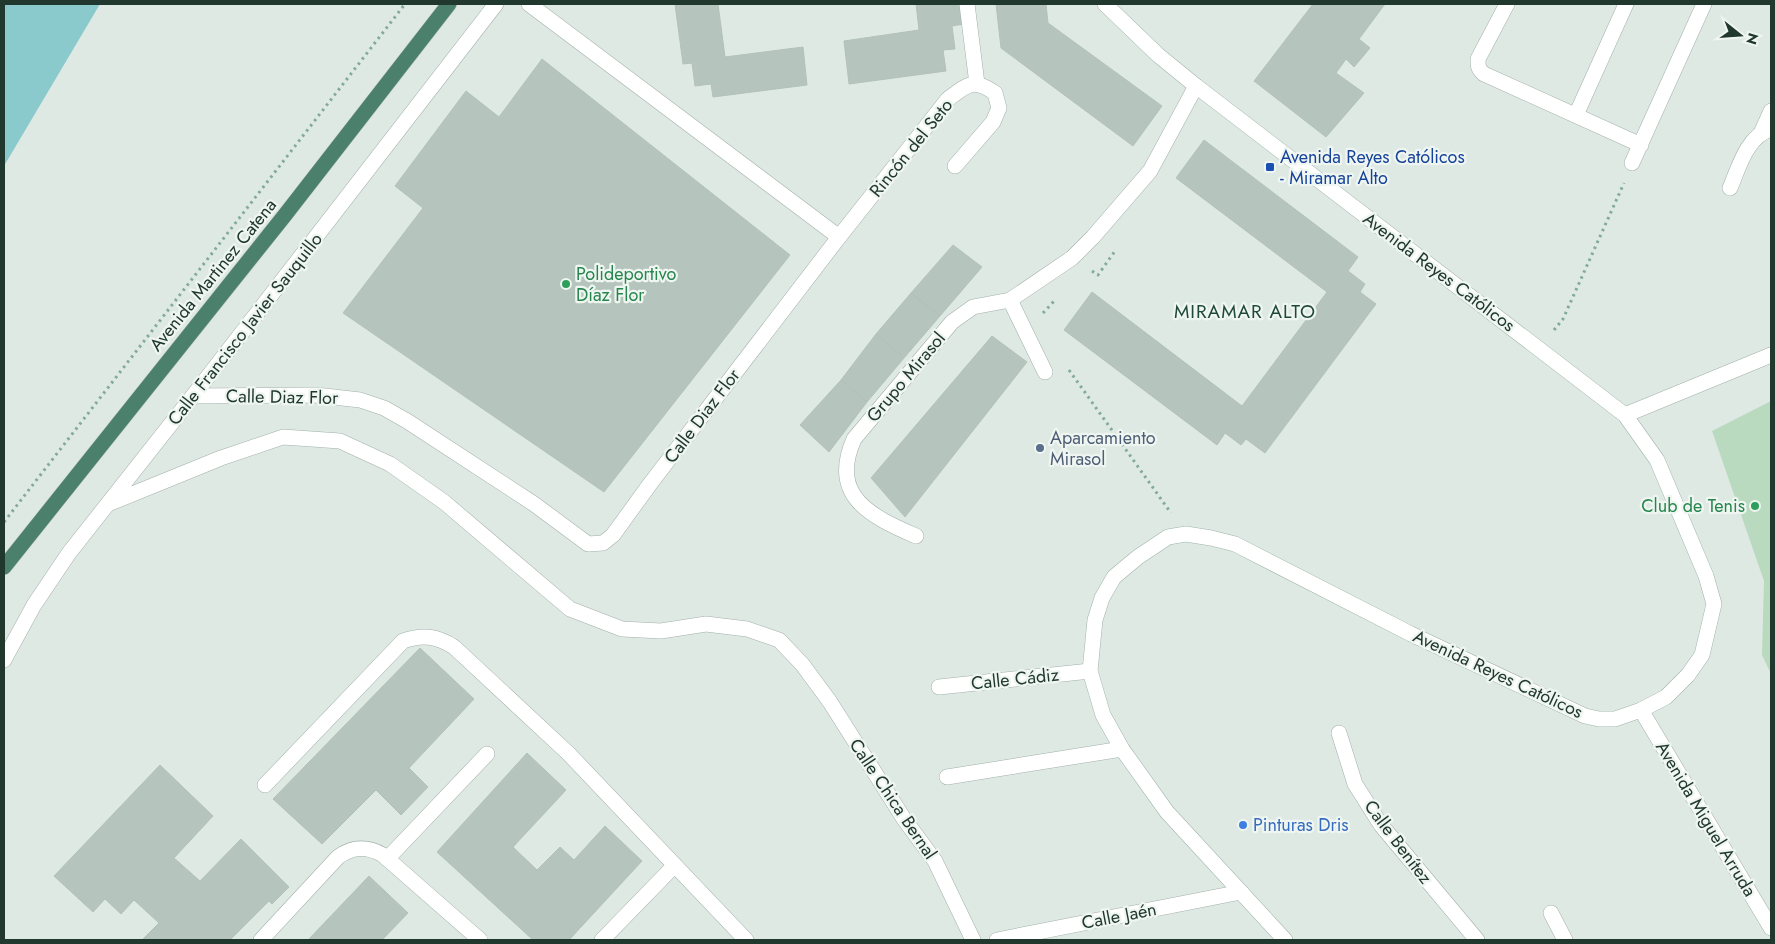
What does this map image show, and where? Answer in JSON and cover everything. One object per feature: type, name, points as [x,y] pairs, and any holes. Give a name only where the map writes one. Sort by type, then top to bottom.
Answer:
[{"type":"highway","name":"Avenida Martinez Catena","points":[[4,567],[279,222],[449,4]]},
{"type":"street","name":"Calle Francisco Javier Sauquillo","points":[[4,660],[34,605],[69,553],[496,4]]},
{"type":"street","points":[[530,4],[839,237]]},
{"type":"street","points":[[955,166],[993,122],[999,108],[995,94],[982,85],[977,84],[968,4]]},
{"type":"street","name":"Avenida Reyes Católicos","points":[[1105,4],[1158,55],[1196,86],[1625,414],[1657,460],[1706,576],[1714,604],[1702,654],[1688,675],[1666,697],[1641,710],[1615,719],[1599,719],[1585,716],[1411,634],[1235,544],[1186,534],[1168,537],[1138,557],[1114,577],[1102,598],[1095,620],[1090,671],[1103,715],[1122,749],[1167,812],[1285,940]]},
{"type":"street","points":[[1508,4],[1478,59],[1480,71],[1641,144]]},
{"type":"street","points":[[1576,115],[1626,4]]},
{"type":"street","points":[[1632,163],[1704,4]]},
{"type":"street","name":"Rincón del Seto","points":[[839,237],[948,99],[961,89],[977,84]]},
{"type":"street","points":[[1045,372],[1010,300],[1072,258],[1093,237],[1150,170],[1196,86]]},
{"type":"street","points":[[1730,188],[1748,148],[1766,131],[1771,111]]},
{"type":"street","name":"Calle Diaz Flor","points":[[193,396],[316,395],[360,400],[384,408],[407,420],[534,504],[588,544],[603,544],[613,535],[839,237]]},
{"type":"street","name":"Grupo Mirasol","points":[[916,536],[893,526],[863,507],[850,491],[846,475],[848,454],[854,439],[952,322],[973,307],[1010,300]]},
{"type":"street","points":[[1625,414],[1771,355]]},
{"type":"street","name":"Calle Chica Bernal","points":[[108,504],[221,458],[283,437],[340,441],[390,464],[444,502],[570,608],[622,628],[660,631],[706,624],[747,629],[779,640],[802,664],[830,702],[904,819],[935,861],[973,940]]},
{"type":"street","points":[[265,785],[403,641],[414,637],[436,638],[454,647],[568,753],[746,940]]},
{"type":"street","name":"Calle Cádiz","points":[[939,687],[1090,671]]},
{"type":"street","name":"Avenida Miguel Arruda","points":[[1641,710],[1771,928]]},
{"type":"street","name":"Calle Benítez","points":[[1339,733],[1355,784],[1382,826],[1477,940]]},
{"type":"street","points":[[947,777],[1122,749]]},
{"type":"street","points":[[387,859],[487,754]]},
{"type":"street","points":[[261,940],[338,857],[345,852],[363,848],[373,850],[387,859],[470,937]]},
{"type":"street","points":[[602,940],[675,865]]},
{"type":"street","name":"Calle Jaén","points":[[997,940],[1241,892]]},
{"type":"street","points":[[1551,913],[1566,940]]},
{"type":"path","points":[[4,522],[405,4]]},
{"type":"path","points":[[1539,348],[1563,319],[1632,163]]},
{"type":"path","points":[[1086,268],[1098,275],[1120,244]]},
{"type":"path","points":[[1043,320],[1043,313],[1062,294]]},
{"type":"path","points":[[1065,366],[1186,534]]},
{"type":"green space","name":"Club de Tenis","points":[[1771,401],[1771,674],[1762,655],[1764,581],[1712,431]]},
{"type":"water","points":[[4,4],[100,4],[4,166]]},
{"type":"building","points":[[675,4],[718,4],[725,57],[803,47],[807,85],[713,97],[711,84],[695,86],[692,63],[683,64]]},
{"type":"building","points":[[916,4],[961,4],[964,24],[952,26],[955,49],[943,50],[946,71],[849,84],[844,41],[919,30]]},
{"type":"building","points":[[996,4],[1046,4],[1048,23],[1162,106],[1133,146],[1001,48]]},
{"type":"building","points":[[1313,4],[1385,4],[1359,39],[1370,48],[1354,67],[1346,59],[1336,73],[1364,93],[1326,137],[1254,81]]},
{"type":"building","name":"Polideportivo Díaz Flor","points":[[542,59],[790,255],[604,492],[343,313],[423,208],[395,186],[466,91],[499,117]]},
{"type":"building","points":[[1204,140],[1358,257],[1348,271],[1365,284],[1360,292],[1376,304],[1265,453],[1246,439],[1241,445],[1225,433],[1217,445],[1064,330],[1092,292],[1242,406],[1327,292],[1176,178]]},
{"type":"building","points":[[953,245],[982,267],[940,316],[911,293]]},
{"type":"building","points":[[911,293],[940,316],[904,358],[876,334]]},
{"type":"building","points":[[876,334],[904,358],[867,402],[841,380]]},
{"type":"building","points":[[992,336],[1027,362],[905,517],[871,478]]},
{"type":"building","points":[[841,380],[867,402],[829,452],[800,425]]},
{"type":"building","points":[[420,648],[474,699],[409,768],[428,787],[401,815],[376,790],[322,844],[273,799]]},
{"type":"building","points":[[527,753],[566,790],[513,847],[537,870],[560,847],[574,860],[605,826],[642,861],[569,940],[533,940],[437,852]]},
{"type":"building","points":[[160,765],[213,816],[174,858],[200,881],[241,839],[289,887],[272,904],[269,901],[230,940],[142,940],[159,923],[134,900],[121,914],[105,899],[93,912],[54,876]]},
{"type":"building","points":[[369,876],[408,913],[382,940],[308,940]]},
{"type":"place","name":"Avenida Reyes Católicos - Miramar Alto","points":[[1270,167]]},
{"type":"place","name":"Polideportivo Díaz Flor","points":[[566,284]]},
{"type":"place","name":"Aparcamiento Mirasol","points":[[1040,448]]},
{"type":"place","name":"Club de Tenis","points":[[1755,506]]},
{"type":"place","name":"Pinturas Dris","points":[[1243,825]]},
{"type":"district","name":"MIRAMAR ALTO","points":[[1245,311]]}]
